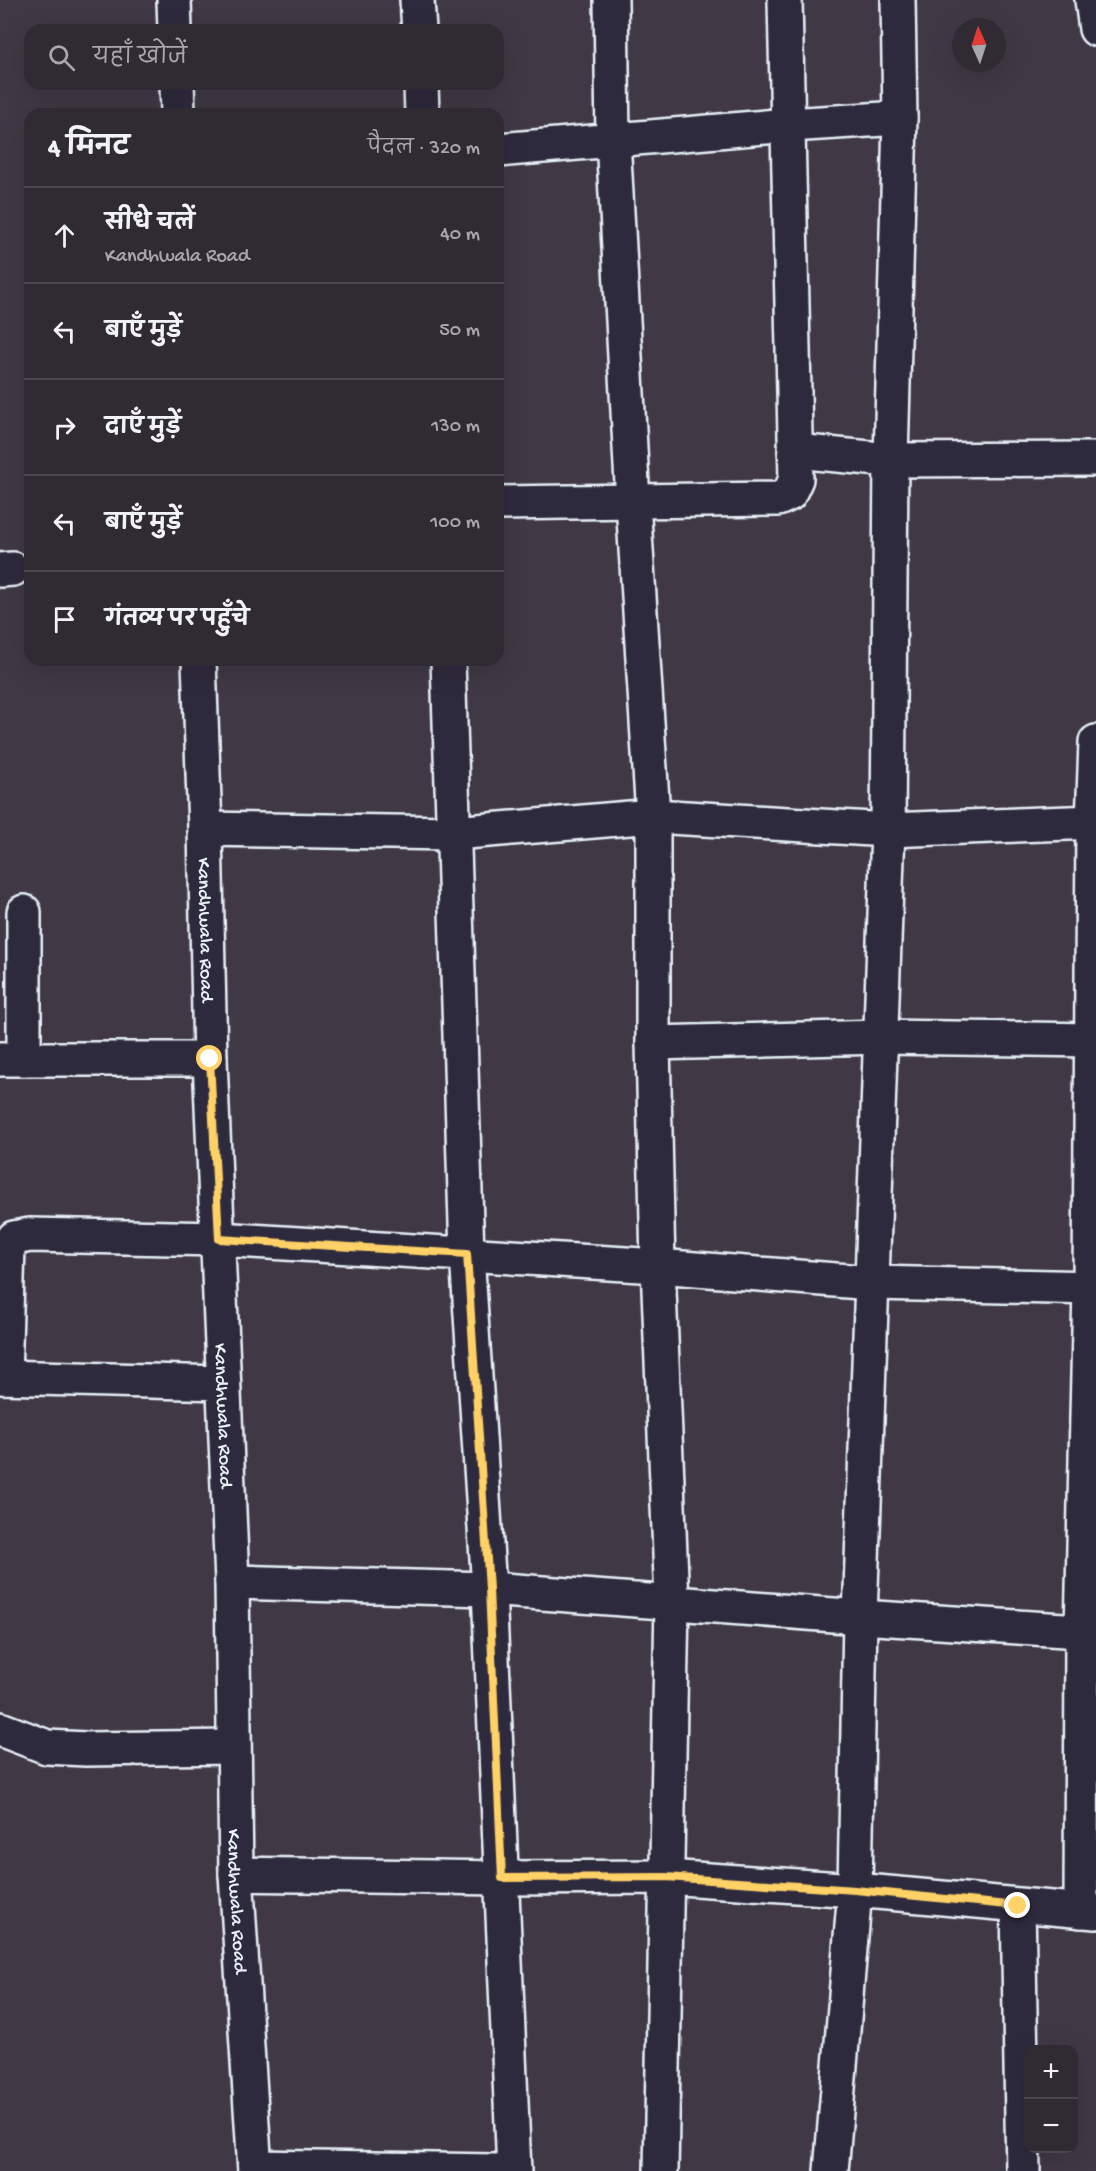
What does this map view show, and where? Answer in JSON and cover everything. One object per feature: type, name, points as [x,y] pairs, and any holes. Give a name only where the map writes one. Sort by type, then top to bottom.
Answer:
[{"type":"street","points":[[174,0],[175,24]]},
{"type":"street","points":[[417,0],[419,24]]},
{"type":"street","points":[[610,0],[613,139],[653,816],[653,1043],[658,1266],[672,1602],[661,2171]]},
{"type":"street","points":[[504,503],[778,499],[789,494],[796,479],[785,0]]},
{"type":"street","points":[[831,2171],[855,1890],[860,1617],[882,1038],[888,830],[891,460],[900,118],[898,0]]},
{"type":"street","points":[[1092,0],[1096,29]]},
{"type":"street","points":[[177,90],[178,108]]},
{"type":"street","points":[[421,90],[422,108]]},
{"type":"street","points":[[504,149],[789,125],[900,118]]},
{"type":"street","points":[[795,451],[891,460],[1096,459]]},
{"type":"street","name":"Kandhwala Road","points":[[199,666],[210,1059],[232,1582],[236,1874],[255,2169]]},
{"type":"street","points":[[448,666],[467,1254],[489,1589],[514,2171]]},
{"type":"street","points":[[236,1874],[502,1878],[666,1877],[855,1890],[1089,1912],[1096,742]]},
{"type":"street","points":[[205,829],[454,833],[653,816],[888,830],[1095,823]]},
{"type":"street","points":[[24,912],[12,1059],[210,1059]]},
{"type":"street","points":[[653,1043],[882,1038],[1094,1040]]},
{"type":"street","points":[[223,1383],[2,1377],[8,1247],[14,1238],[30,1235],[219,1239],[658,1266],[873,1282],[1093,1288]]},
{"type":"street","points":[[232,1582],[489,1589],[1089,1632]]},
{"type":"street","points":[[0,1729],[47,1747],[233,1748]]},
{"type":"street","points":[[1018,1906],[1023,2171]]},
{"type":"street","points":[[255,2169],[495,2171]]},
{"type":"route","points":[[210,1059],[219,1239],[467,1254],[489,1589],[502,1878],[666,1877],[855,1890],[1018,1906]]}]
